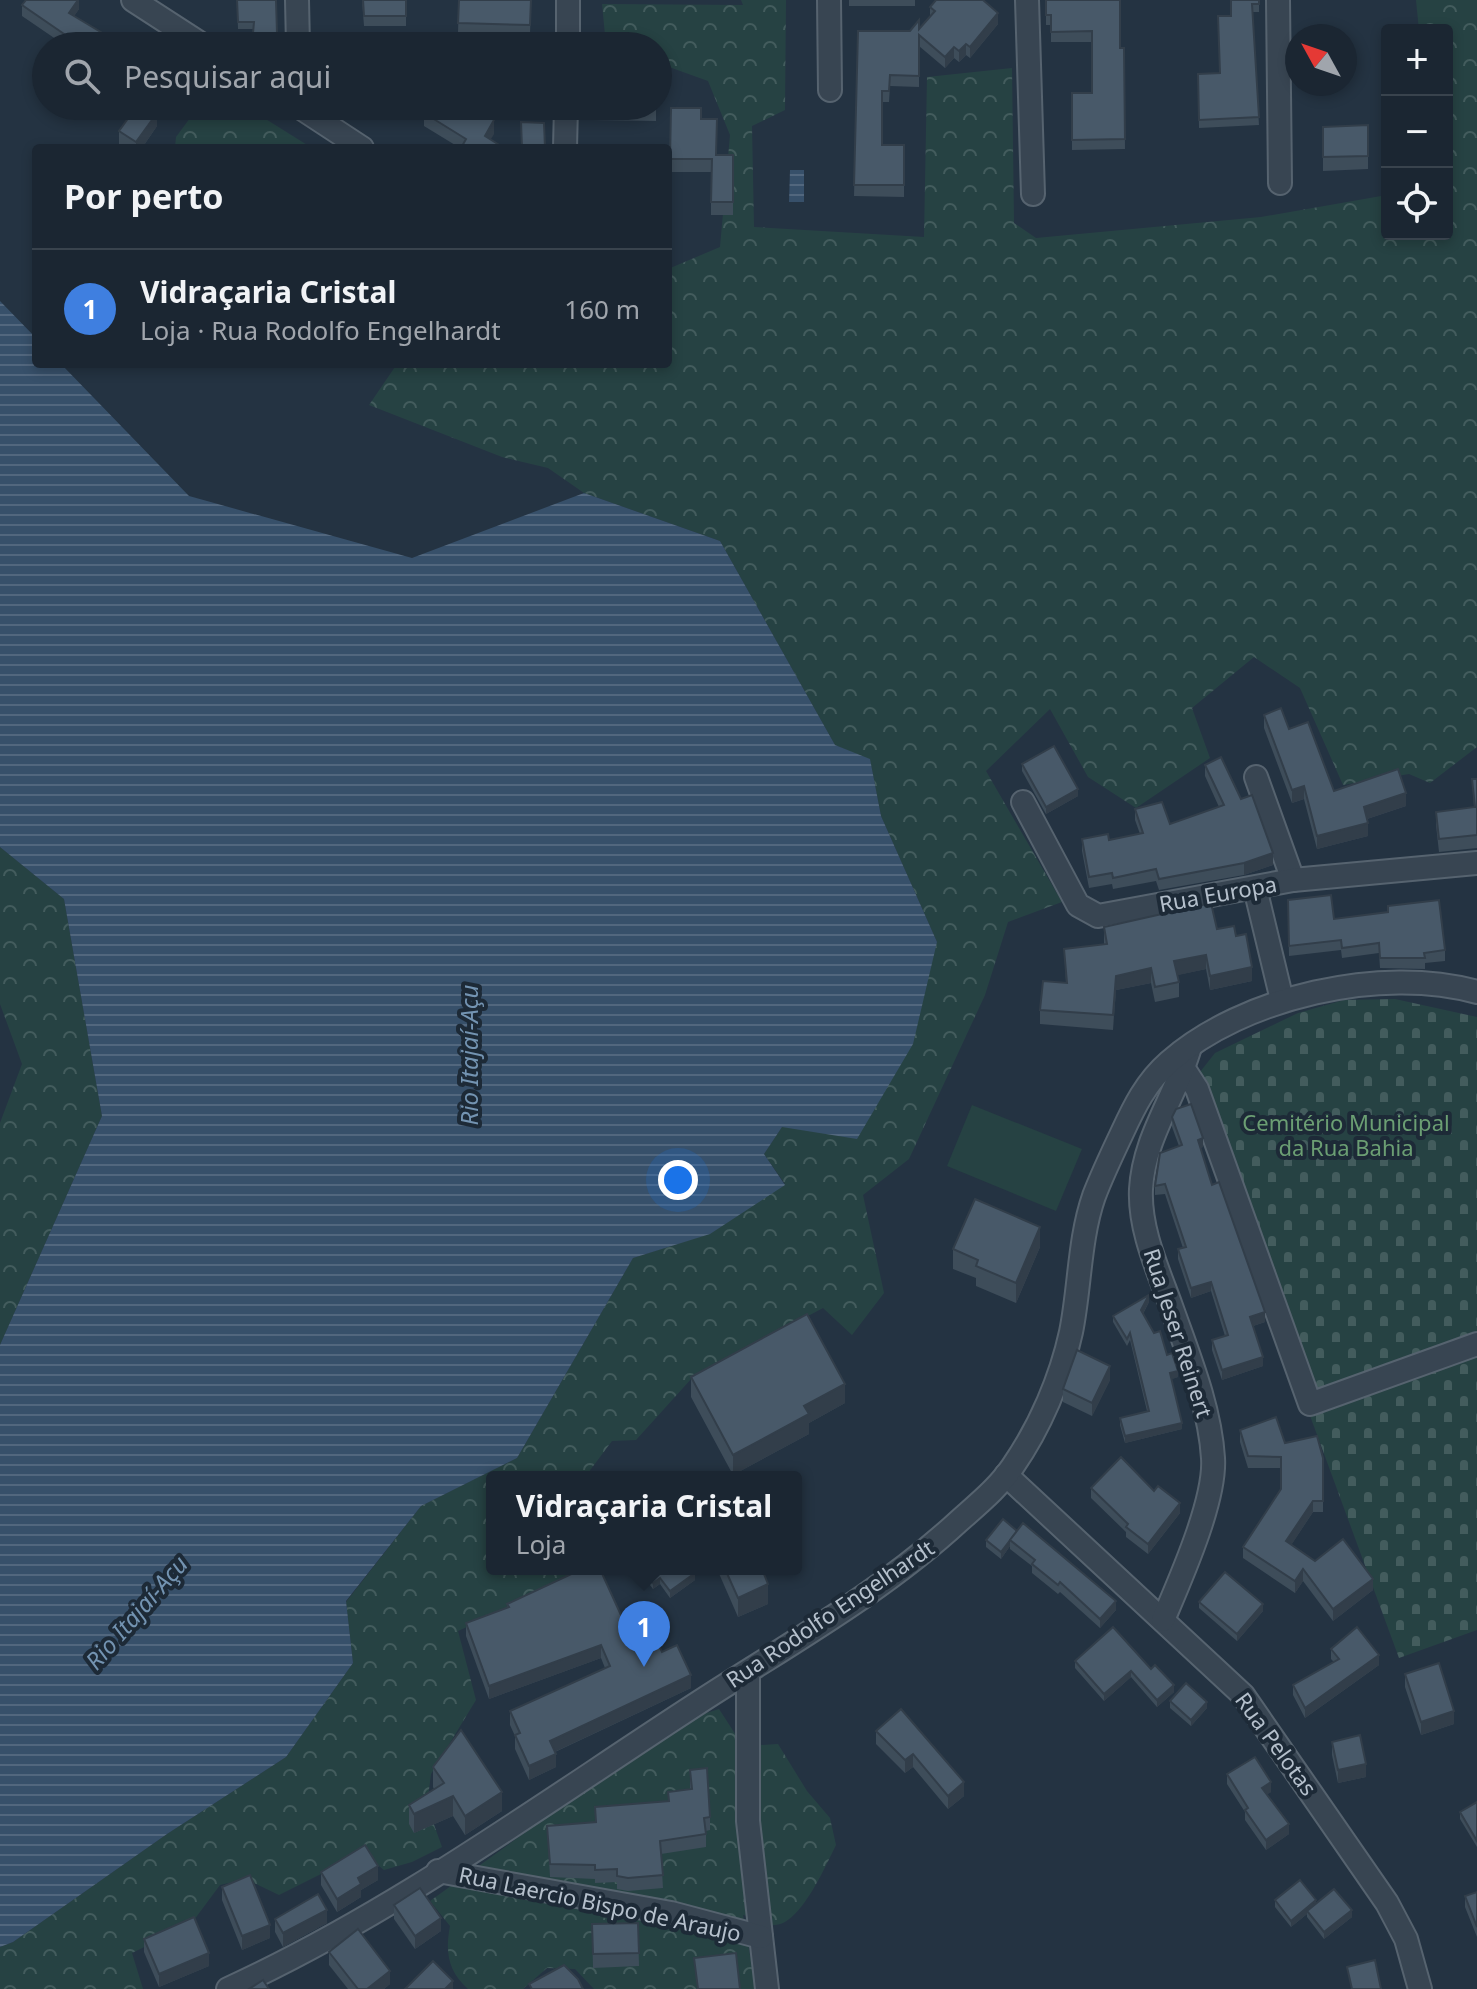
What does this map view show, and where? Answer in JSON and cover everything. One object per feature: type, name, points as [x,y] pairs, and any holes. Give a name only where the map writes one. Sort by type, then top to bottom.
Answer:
[{"type":"street","points":[[133,0],[182,32]]},
{"type":"street","points":[[297,0],[298,32]]},
{"type":"street","points":[[568,0],[568,32]]},
{"type":"street","points":[[829,0],[830,90]]},
{"type":"street","points":[[1027,0],[1033,194]]},
{"type":"street","points":[[1278,0],[1280,183]]},
{"type":"street","points":[[319,120],[356,144]]},
{"type":"street","points":[[565,144],[566,120]]},
{"type":"street","points":[[1256,777],[1293,880]]},
{"type":"street","name":"Rua Europa","points":[[1023,802],[1078,905],[1087,913],[1098,916],[1293,880],[1477,863]]},
{"type":"street","points":[[1255,888],[1282,1000]]},
{"type":"street","name":"Rua Rodolfo Engelhardt","points":[[228,1989],[299,1956],[748,1673],[887,1580],[935,1543],[1006,1475],[1044,1412],[1070,1336],[1093,1199],[1147,1085],[1168,1063],[1187,1058],[1282,1000],[1366,983],[1430,983],[1477,992]]},
{"type":"street","points":[[1187,1058],[1310,1404],[1477,1344]]},
{"type":"street","name":"Rua Jeser Reinert","points":[[1163,1620],[1209,1494],[1214,1461],[1207,1419],[1144,1227],[1141,1192],[1146,1149],[1187,1058]]},
{"type":"street","name":"Rua Pelotas","points":[[1006,1475],[1250,1704],[1387,1903],[1406,1939],[1420,1989]]},
{"type":"street","points":[[748,1673],[748,1821],[767,1989]]},
{"type":"street","name":"Rua Laercio Bispo de Araujo","points":[[438,1871],[671,1913],[761,1937]]},
{"type":"green space","points":[[741,0],[786,0],[785,110],[752,126],[754,227],[924,237],[927,77],[1012,68],[1014,223],[1036,238],[1261,217],[1381,196],[1381,240],[1453,240],[1453,24],[1418,24],[1416,0],[1477,0],[1477,747],[1430,783],[1409,774],[1343,785],[1300,688],[1254,657],[1192,708],[1210,758],[1136,808],[1088,777],[1050,709],[986,771],[1062,902],[1008,922],[985,995],[909,1159],[863,1195],[884,1293],[852,1335],[823,1308],[692,1378],[636,1440],[612,1441],[590,1471],[491,1471],[517,1458],[633,1258],[711,1233],[785,1184],[764,1154],[782,1127],[937,942],[881,816],[870,760],[835,745],[720,541],[584,493],[548,468],[502,457],[369,405],[394,368],[672,368],[672,267],[720,247],[730,135],[708,81],[672,68],[672,32],[605,32],[602,4],[743,5]]},
{"type":"green space","points":[[189,120],[267,120],[306,144],[175,144],[176,137]]},
{"type":"green space","points":[[0,847],[64,899],[102,1116],[0,1345],[0,1123],[22,1064],[0,1004]]},
{"type":"green space","name":"Cemitério Municipal da Rua Bahia","points":[[1395,999],[1477,1017],[1477,1630],[1399,1658],[1189,1086],[1215,1053],[1298,1013],[1344,1000]]},
{"type":"green space","points":[[972,1105],[1082,1149],[1056,1211],[947,1166]]},
{"type":"green space","points":[[486,1474],[486,1575],[582,1575],[458,1631],[476,1700],[431,1774],[427,1805],[442,1847],[412,1862],[384,1870],[363,1853],[279,1895],[246,1879],[220,1885],[191,1924],[132,1953],[143,1989],[0,1989],[0,1947],[13,1942],[167,1834],[286,1757],[353,1663],[346,1602],[421,1506]]},
{"type":"green space","points":[[719,1709],[743,1746],[778,1744],[807,1791],[830,1818],[836,1845],[811,1893],[784,1923],[767,1924],[743,1915],[756,1989],[594,1989],[575,1969],[547,1968],[523,1989],[468,1989],[452,1968],[448,1944],[450,1926],[430,1901],[630,1757],[697,1716]]},
{"type":"water","points":[[790,170],[804,170],[804,202],[789,202]]},
{"type":"water","name":"Rio Itajaí-Açu","points":[[0,301],[32,334],[32,368],[65,368],[189,496],[412,558],[584,493],[720,541],[835,745],[870,759],[881,816],[937,942],[913,1044],[857,1139],[782,1127],[764,1154],[785,1185],[710,1234],[633,1258],[517,1458],[421,1506],[346,1601],[353,1663],[286,1757],[167,1834],[13,1942],[0,1947],[0,1345],[102,1116],[64,899],[0,847]]},
{"type":"building","points":[[26,0],[78,0],[69,13],[101,32],[61,32],[22,5]]},
{"type":"building","points":[[237,0],[276,0],[277,32],[253,32],[254,22],[238,22]]},
{"type":"building","points":[[363,0],[406,0],[406,16],[364,16]]},
{"type":"building","points":[[459,0],[531,0],[530,25],[458,23]]},
{"type":"building","points":[[936,0],[983,0],[998,13],[970,47],[966,44],[959,51],[954,47],[945,57],[919,35],[919,76],[890,75],[889,91],[882,91],[882,145],[904,145],[904,185],[854,185],[858,31],[910,31],[919,20],[919,29],[935,11],[930,7]]},
{"type":"building","points":[[1046,0],[1120,0],[1125,139],[1072,140],[1072,93],[1092,93],[1092,31],[1051,32],[1051,15],[1046,15]]},
{"type":"building","points":[[1231,0],[1259,0],[1259,4],[1252,4],[1259,117],[1199,120],[1198,74],[1220,73],[1218,16],[1231,16]]},
{"type":"building","points":[[672,108],[701,108],[701,119],[717,119],[716,155],[733,155],[733,202],[711,202],[712,159],[672,159]]},
{"type":"building","points":[[127,120],[152,120],[136,142],[119,131]]},
{"type":"building","points":[[435,120],[494,120],[485,136],[498,144],[463,144],[466,139]]},
{"type":"building","points":[[521,122],[544,123],[545,144],[522,144]]},
{"type":"building","points":[[1368,125],[1368,156],[1323,157],[1323,127]]},
{"type":"building","points":[[1281,708],[1289,729],[1308,722],[1334,791],[1398,769],[1406,793],[1364,807],[1368,823],[1317,836],[1304,786],[1292,790],[1264,715]]},
{"type":"building","points":[[1054,746],[1078,789],[1046,807],[1022,764]]},
{"type":"building","points":[[1221,757],[1241,799],[1252,795],[1273,853],[1244,863],[1159,879],[1156,869],[1113,878],[1112,873],[1089,877],[1082,839],[1108,834],[1109,840],[1143,833],[1135,809],[1162,802],[1170,824],[1224,805],[1205,765]]},
{"type":"building","points":[[1472,779],[1477,779],[1477,835],[1439,839],[1436,812],[1475,807]]},
{"type":"building","points":[[1331,895],[1334,919],[1388,912],[1388,906],[1439,900],[1445,950],[1424,953],[1425,958],[1380,958],[1379,943],[1342,948],[1341,940],[1289,946],[1288,900]]},
{"type":"building","points":[[1211,903],[1217,929],[1234,926],[1236,936],[1246,934],[1252,967],[1210,976],[1206,955],[1174,961],[1179,982],[1155,987],[1151,968],[1116,976],[1113,1015],[1040,1010],[1043,981],[1067,983],[1064,949],[1107,944],[1104,927]]},
{"type":"building","points":[[1191,1104],[1203,1138],[1198,1140],[1212,1185],[1219,1182],[1265,1312],[1250,1317],[1263,1357],[1222,1370],[1212,1340],[1228,1335],[1211,1282],[1191,1288],[1178,1249],[1186,1247],[1165,1184],[1155,1186],[1160,1153],[1182,1145],[1172,1117],[1176,1109]]},
{"type":"building","points":[[975,1199],[1040,1227],[1016,1283],[976,1266],[978,1260],[953,1249]]},
{"type":"building","points":[[1149,1295],[1141,1310],[1154,1333],[1160,1331],[1167,1355],[1172,1353],[1178,1371],[1170,1373],[1182,1423],[1125,1436],[1120,1418],[1149,1411],[1130,1333],[1127,1339],[1113,1316]]},
{"type":"building","points":[[807,1314],[845,1384],[804,1406],[809,1414],[733,1455],[691,1377]]},
{"type":"building","points":[[1077,1350],[1110,1366],[1092,1403],[1063,1389]]},
{"type":"building","points":[[1276,1417],[1285,1443],[1317,1436],[1323,1458],[1323,1501],[1313,1501],[1286,1541],[1315,1561],[1343,1539],[1373,1579],[1333,1609],[1303,1569],[1295,1581],[1243,1547],[1281,1489],[1281,1457],[1248,1456],[1240,1430]]},
{"type":"building","points":[[1121,1457],[1154,1491],[1158,1486],[1180,1503],[1148,1544],[1126,1527],[1128,1524],[1091,1488]]},
{"type":"building","points":[[1003,1519],[1017,1531],[1001,1552],[986,1540]]},
{"type":"building","points":[[1023,1523],[1116,1601],[1100,1619],[1060,1582],[1058,1585],[1032,1564],[1035,1560],[1010,1540]]},
{"type":"building","points":[[1225,1572],[1263,1604],[1237,1634],[1199,1602]]},
{"type":"building","points":[[569,1575],[603,1575],[625,1624],[645,1615],[662,1652],[677,1645],[691,1675],[550,1741],[556,1754],[529,1766],[515,1735],[520,1733],[510,1711],[610,1666],[601,1645],[489,1686],[466,1623],[509,1607],[507,1604]]},
{"type":"building","points":[[647,1575],[692,1575],[670,1591],[660,1578],[653,1583]]},
{"type":"building","points":[[728,1575],[764,1575],[768,1584],[738,1598]]},
{"type":"building","points":[[1113,1627],[1151,1669],[1155,1665],[1174,1685],[1157,1700],[1131,1671],[1104,1694],[1075,1661]]},
{"type":"building","points":[[1357,1627],[1379,1655],[1305,1708],[1293,1685],[1339,1659],[1331,1649]]},
{"type":"building","points":[[1439,1663],[1454,1711],[1421,1722],[1405,1674]]},
{"type":"building","points":[[1186,1683],[1207,1702],[1191,1720],[1170,1701]]},
{"type":"building","points":[[901,1709],[964,1782],[948,1796],[913,1754],[905,1760],[876,1731]]},
{"type":"building","points":[[461,1730],[502,1792],[465,1816],[453,1796],[414,1814],[409,1805],[444,1783],[433,1767]]},
{"type":"building","points":[[1360,1735],[1366,1764],[1338,1770],[1332,1742]]},
{"type":"building","points":[[1255,1757],[1271,1782],[1262,1788],[1289,1824],[1266,1840],[1245,1810],[1248,1808],[1227,1774]]},
{"type":"building","points":[[707,1768],[710,1817],[704,1818],[706,1834],[660,1841],[663,1875],[628,1878],[617,1876],[617,1869],[595,1870],[595,1865],[550,1864],[547,1826],[596,1822],[595,1807],[669,1801],[668,1792],[692,1789],[690,1770]]},
{"type":"building","points":[[1477,1802],[1477,1841],[1460,1812]]},
{"type":"building","points":[[365,1845],[378,1866],[358,1878],[361,1884],[337,1899],[321,1872]]},
{"type":"building","points":[[250,1875],[270,1925],[242,1936],[222,1887]]},
{"type":"building","points":[[1300,1880],[1316,1900],[1291,1921],[1275,1900]]},
{"type":"building","points":[[420,1888],[441,1918],[415,1936],[394,1905]]},
{"type":"building","points":[[1334,1889],[1352,1910],[1324,1932],[1307,1911]]},
{"type":"building","points":[[1477,1892],[1477,1927],[1465,1896]]},
{"type":"building","points":[[318,1894],[327,1910],[283,1933],[275,1919]]},
{"type":"building","points":[[194,1917],[209,1953],[159,1974],[144,1939]]},
{"type":"building","points":[[638,1923],[639,1953],[593,1954],[592,1924]]},
{"type":"building","points":[[358,1929],[390,1971],[367,1989],[358,1989],[329,1952]]},
{"type":"building","points":[[736,1953],[740,1989],[698,1989],[694,1958]]},
{"type":"building","points":[[1375,1960],[1381,1989],[1352,1989],[1347,1967]]},
{"type":"building","points":[[433,1961],[453,1981],[445,1989],[405,1989]]},
{"type":"building","points":[[564,1965],[583,1989],[532,1989],[529,1984]]},
{"type":"building","points":[[263,1980],[269,1989],[249,1989]]},
{"type":"place","name":"Vidraçaria Cristal","points":[[644,1667]]}]
